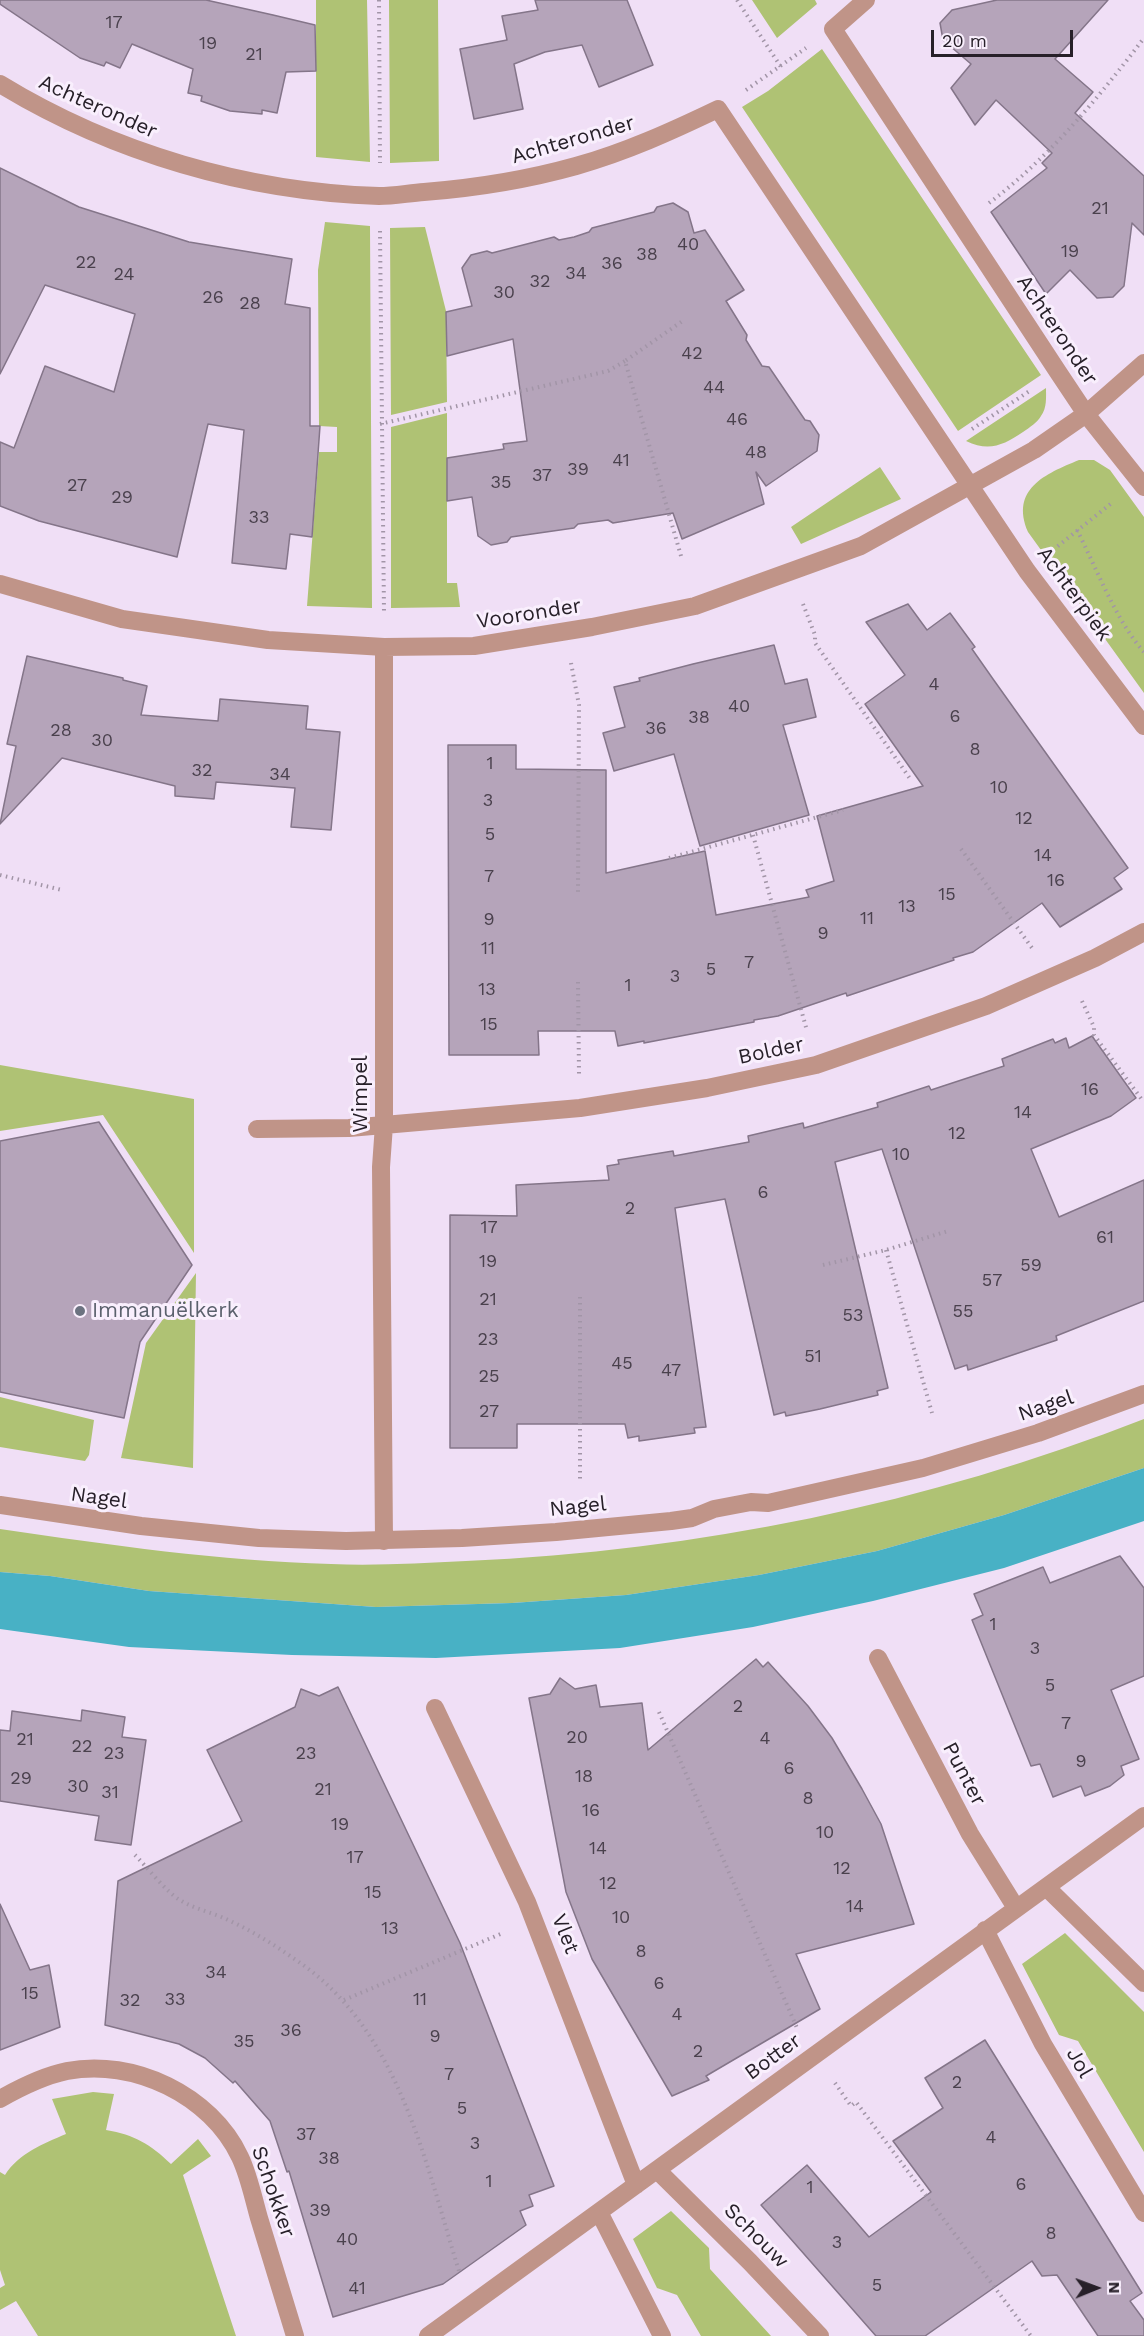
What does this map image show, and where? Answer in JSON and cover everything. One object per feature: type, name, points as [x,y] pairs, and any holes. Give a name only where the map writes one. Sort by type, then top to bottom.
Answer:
[{"type":"street","points":[[833,29],[866,0]]},
{"type":"street","name":"Achteronder","points":[[833,29],[1086,414],[1144,486]]},
{"type":"street","name":"Achteronder","points":[[0,84],[28,101],[76,124],[158,157],[309,190],[380,196],[462,189],[518,180],[576,166],[648,142],[718,109]]},
{"type":"street","points":[[718,109],[972,486]]},
{"type":"street","name":"Vooronder","points":[[0,585],[122,619],[268,640],[384,647],[474,645],[564,632],[695,606],[861,546],[1034,450],[1086,414],[1144,363]]},
{"type":"street","name":"Achterpiek","points":[[972,486],[1027,571],[1144,726]]},
{"type":"street","name":"Wimpel","points":[[384,647],[384,1125],[381,1167],[384,1541]]},
{"type":"street","name":"Bolder","points":[[257,1129],[349,1128],[580,1108],[707,1088],[816,1065],[986,1006],[1056,976],[1144,932]]},
{"type":"street","name":"Nagel","points":[[0,1505],[123,1524],[259,1538],[384,1541],[501,1536],[654,1523],[692,1518],[714,1509],[751,1502],[768,1503],[923,1468],[1038,1433],[1144,1394]]},
{"type":"street","name":"Punter","points":[[878,1658],[970,1834],[1016,1908]]},
{"type":"street","name":"Vlet","points":[[435,1708],[535,1920],[636,2185]]},
{"type":"street","name":"Botter","points":[[428,2336],[1144,1816]]},
{"type":"street","points":[[1046,1887],[1144,1983]]},
{"type":"street","name":"Jol","points":[[985,1930],[1048,2053],[1144,2213]]},
{"type":"street","name":"Schokker","points":[[0,2099],[42,2078],[67,2071],[91,2068],[114,2069],[138,2074],[159,2082],[197,2104],[215,2121],[239,2155],[295,2336]]},
{"type":"street","name":"Schouw","points":[[657,2170],[750,2262],[820,2336]]},
{"type":"street","points":[[599,2212],[662,2336]]},
{"type":"path","points":[[379,0],[380,424],[384,647]]},
{"type":"path","points":[[737,0],[781,67]]},
{"type":"path","points":[[718,109],[833,29]]},
{"type":"path","points":[[961,225],[1017,183],[1080,117],[1144,38]]},
{"type":"path","points":[[380,424],[608,371],[684,320]]},
{"type":"path","points":[[625,361],[681,556]]},
{"type":"path","points":[[971,430],[1034,388]]},
{"type":"path","points":[[1027,571],[1117,498]]},
{"type":"path","points":[[1077,530],[1127,628],[1144,652]]},
{"type":"path","points":[[787,572],[815,635],[815,643],[911,780]]},
{"type":"path","points":[[564,632],[579,705],[578,896]]},
{"type":"path","points":[[669,858],[843,810]]},
{"type":"path","points":[[753,835],[816,1065]]},
{"type":"path","points":[[961,849],[1038,956],[1056,976],[1078,993],[1094,1026],[1094,1035],[1143,1101]]},
{"type":"path","points":[[0,875],[62,891]]},
{"type":"path","points":[[578,982],[580,1108]]},
{"type":"path","points":[[823,1265],[886,1250],[948,1231]]},
{"type":"path","points":[[886,1250],[932,1413]]},
{"type":"path","points":[[580,1297],[580,1480]]},
{"type":"path","points":[[659,1712],[800,2032]]},
{"type":"path","points":[[135,1855],[179,1900],[259,1936],[296,1959],[344,2000],[382,2053],[402,2093],[416,2130],[459,2272],[479,2299]]},
{"type":"path","points":[[344,2000],[535,1920]]},
{"type":"path","points":[[851,2106],[856,2102],[1031,2336]]},
{"type":"green space","points":[[316,0],[367,0],[370,162],[316,157]]},
{"type":"green space","points":[[389,0],[438,0],[439,161],[390,163]]},
{"type":"green space","points":[[752,0],[815,0],[817,4],[777,38]]},
{"type":"green space","points":[[822,49],[1041,375],[958,431],[742,107],[768,91]]},
{"type":"green space","points":[[325,222],[370,226],[372,608],[307,606],[319,452],[337,452],[337,427],[319,426],[318,270]]},
{"type":"green space","points":[[425,227],[446,311],[447,402],[391,415],[390,228]]},
{"type":"green space","points":[[1046,388],[1043,413],[1023,432],[996,446],[982,446],[966,441]]},
{"type":"green space","points":[[447,413],[447,583],[457,583],[460,607],[391,608],[391,427]]},
{"type":"green space","points":[[1079,460],[1094,460],[1110,470],[1144,517],[1144,693],[1028,532],[1024,517],[1027,494],[1043,478]]},
{"type":"green space","points":[[880,467],[901,499],[801,544],[791,527]]},
{"type":"green space","points":[[0,1065],[194,1099],[194,1253],[103,1115],[0,1131]]},
{"type":"green space","points":[[196,1273],[193,1468],[121,1458],[146,1343]]},
{"type":"green space","points":[[0,1397],[94,1420],[89,1455],[85,1461],[0,1447]]},
{"type":"green space","points":[[1144,1419],[1144,1468],[1004,1515],[877,1551],[759,1575],[626,1595],[512,1603],[376,1607],[149,1591],[50,1576],[0,1572],[0,1529],[206,1556],[348,1565],[553,1556],[639,1547],[811,1518],[895,1499],[979,1476]]},
{"type":"green space","points":[[1065,1933],[1144,2012],[1144,2152],[1078,2041],[1059,2035],[1022,1964]]},
{"type":"green space","points":[[93,2092],[114,2094],[106,2130],[142,2141],[171,2164],[198,2139],[211,2156],[183,2175],[236,2336],[38,2336],[16,2301],[0,2310],[0,2288],[5,2285],[0,2270],[0,2172],[5,2175],[24,2155],[66,2134],[52,2099]]},
{"type":"green space","points":[[671,2211],[709,2248],[710,2269],[771,2336],[701,2336],[677,2295],[657,2288],[633,2239]]},
{"type":"water","points":[[1144,1468],[1144,1521],[1004,1568],[873,1601],[753,1627],[620,1648],[436,1658],[292,1655],[129,1647],[0,1629],[0,1572],[50,1576],[149,1591],[376,1607],[512,1603],[626,1595],[759,1575],[877,1551],[1004,1515]]},
{"type":"building","points":[[0,0],[206,0],[273,15],[315,25],[316,71],[286,72],[277,113],[262,110],[262,114],[230,111],[201,101],[202,96],[188,93],[193,69],[132,44],[120,68],[106,62],[104,66],[80,58],[0,4]]},
{"type":"building","points":[[535,0],[627,0],[653,65],[599,87],[582,45],[545,52],[514,64],[523,109],[474,119],[460,49],[507,40],[502,16],[538,10]]},
{"type":"building","points":[[997,0],[1108,0],[1055,59],[1093,92],[1075,113],[1144,176],[1144,235],[1132,223],[1124,286],[1113,297],[1097,298],[1070,270],[1046,294],[991,212],[1047,168],[1042,163],[1052,153],[996,100],[975,125],[951,88],[971,64],[943,40],[940,23],[952,10]]},
{"type":"building","points":[[0,168],[79,207],[189,242],[292,259],[285,304],[310,308],[310,426],[320,426],[312,537],[290,534],[286,569],[232,563],[244,430],[208,424],[177,557],[39,521],[0,506],[0,442],[14,448],[45,366],[114,392],[135,314],[45,285],[0,374]]},
{"type":"building","points":[[673,203],[688,212],[694,233],[705,230],[744,290],[726,301],[747,335],[746,340],[762,366],[769,367],[805,420],[810,421],[819,435],[817,451],[766,486],[756,472],[764,504],[682,539],[673,513],[613,523],[608,520],[578,524],[574,528],[511,537],[507,542],[491,545],[478,536],[472,497],[447,501],[447,458],[504,449],[503,444],[527,441],[513,339],[447,356],[446,312],[472,306],[462,268],[471,255],[487,251],[492,253],[554,237],[559,240],[574,237],[589,232],[592,228],[654,212],[657,207]]},
{"type":"building","points":[[908,604],[927,630],[950,613],[975,647],[972,649],[1128,868],[1114,878],[1122,889],[1060,927],[1042,903],[973,952],[953,958],[954,960],[847,996],[846,993],[778,1016],[754,1020],[754,1022],[618,1046],[615,1031],[538,1031],[539,1055],[449,1055],[448,745],[516,745],[516,769],[606,770],[606,873],[705,851],[716,915],[809,897],[806,890],[834,881],[817,816],[923,786],[865,704],[905,675],[866,622]]},
{"type":"building","points":[[774,645],[785,684],[807,679],[816,717],[783,725],[809,815],[700,846],[674,754],[614,771],[603,733],[625,727],[614,687],[640,681],[639,678]]},
{"type":"building","points":[[27,656],[123,678],[123,680],[147,686],[141,715],[218,721],[220,699],[308,706],[306,729],[340,732],[331,830],[291,827],[295,788],[216,782],[214,799],[175,796],[175,786],[62,758],[0,824],[16,746],[7,744]]},
{"type":"building","points":[[1092,1036],[1136,1098],[1111,1116],[1031,1149],[1059,1217],[1144,1180],[1144,1301],[1056,1336],[1057,1340],[968,1370],[967,1365],[955,1369],[882,1149],[835,1162],[888,1388],[877,1391],[878,1395],[786,1416],[785,1412],[774,1415],[725,1199],[675,1208],[706,1427],[694,1428],[695,1433],[639,1441],[639,1436],[628,1438],[625,1424],[517,1424],[517,1448],[450,1448],[450,1215],[517,1216],[516,1185],[609,1180],[607,1166],[619,1164],[618,1160],[673,1151],[674,1156],[749,1142],[748,1136],[803,1123],[804,1128],[878,1107],[877,1103],[929,1086],[931,1090],[1004,1066],[1002,1059],[1053,1039],[1055,1043],[1066,1038],[1069,1048]]},
{"type":"building","name":"Immanuëlkerk","points":[[99,1122],[192,1265],[140,1342],[124,1418],[0,1392],[0,1141]]},
{"type":"building","points":[[1120,1556],[1144,1588],[1144,1676],[1111,1690],[1139,1759],[1121,1766],[1124,1775],[1110,1786],[1085,1796],[1081,1786],[1053,1797],[1040,1764],[1031,1766],[972,1620],[983,1615],[974,1594],[1043,1567],[1050,1583]]},
{"type":"building","points":[[756,1659],[763,1667],[768,1662],[808,1706],[832,1738],[881,1824],[914,1924],[796,1954],[820,2009],[706,2076],[709,2080],[672,2096],[592,1959],[566,1892],[529,1698],[550,1694],[560,1678],[575,1689],[596,1685],[600,1707],[642,1703],[648,1750]]},
{"type":"building","points":[[338,1687],[460,1943],[554,2186],[529,2195],[533,2206],[520,2211],[526,2225],[443,2284],[333,2317],[289,2171],[287,2172],[270,2121],[235,2081],[233,2083],[205,2058],[179,2044],[105,2025],[118,1881],[242,1821],[207,1750],[295,1707],[301,1689],[319,1696]]},
{"type":"building","points":[[82,1710],[125,1717],[122,1737],[146,1740],[131,1845],[95,1840],[99,1816],[0,1801],[0,1730],[10,1731],[12,1711],[81,1721]]},
{"type":"building","points":[[0,1904],[30,1970],[49,1965],[60,2027],[0,2050]]},
{"type":"building","points":[[985,2040],[1142,2293],[1130,2301],[1144,2320],[1144,2336],[1098,2336],[1057,2275],[1042,2276],[1032,2261],[925,2336],[876,2336],[761,2205],[807,2165],[869,2237],[931,2192],[893,2141],[943,2108],[925,2078]]},
{"type":"place","name":"Immanuëlkerk","points":[[80,1311]]}]
